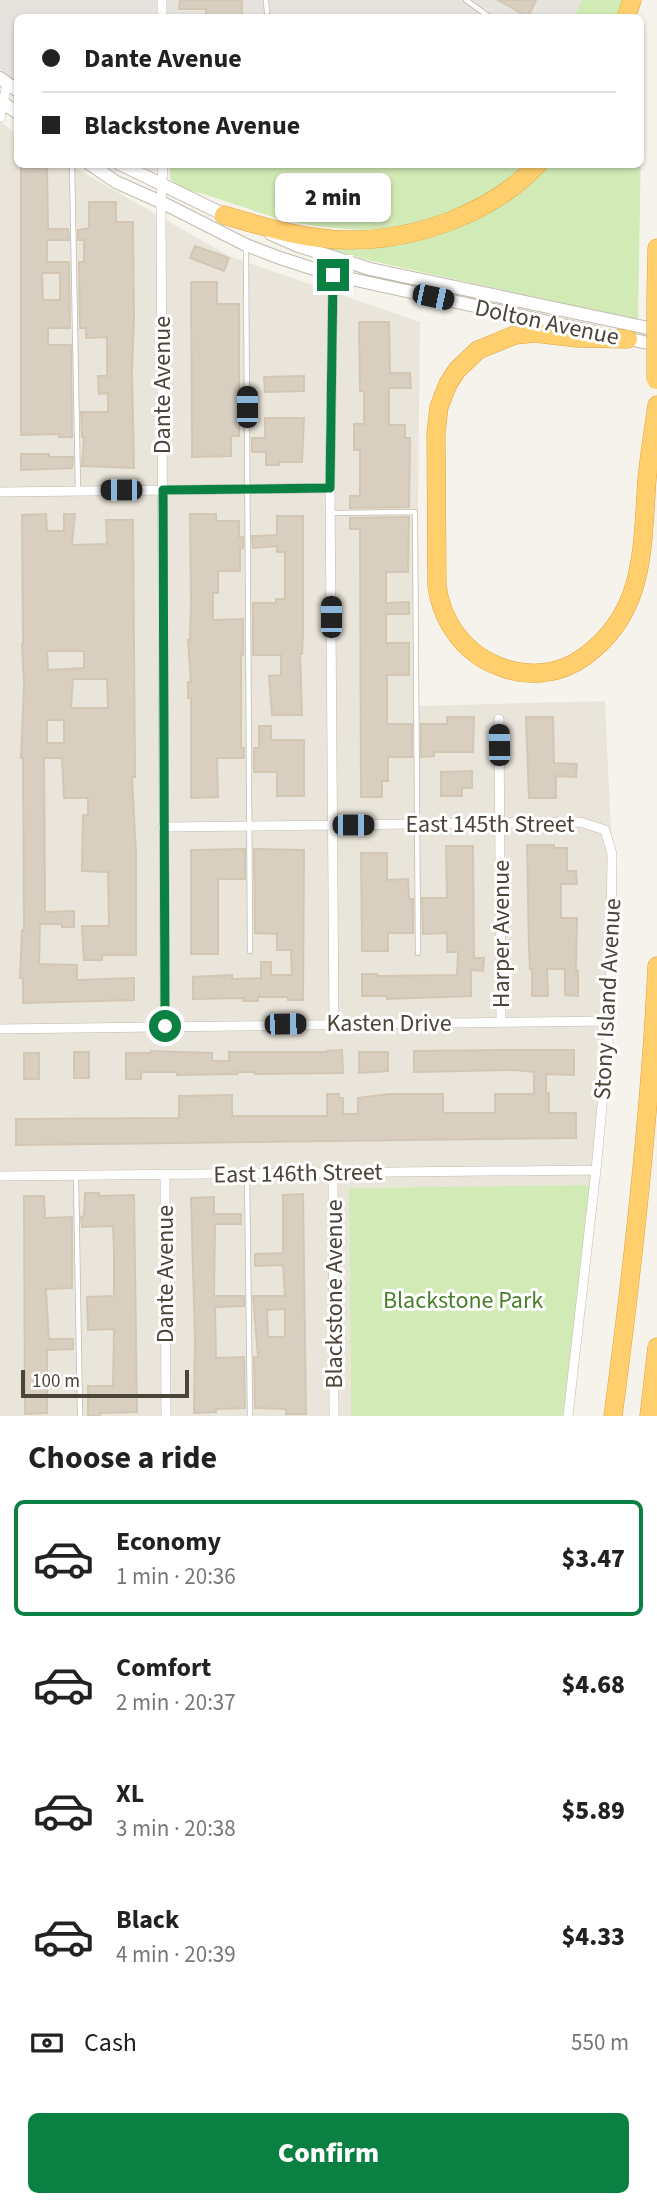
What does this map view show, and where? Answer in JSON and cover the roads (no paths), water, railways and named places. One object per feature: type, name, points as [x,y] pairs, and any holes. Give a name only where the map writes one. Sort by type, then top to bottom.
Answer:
[{"type":"highway","points":[[224,215],[268,228],[316,236],[348,240],[383,237],[429,228],[463,215],[494,200],[533,168]]},
{"type":"highway","points":[[657,248],[657,430]]},
{"type":"highway","points":[[628,339],[577,338],[535,333],[515,335],[478,350],[457,370],[448,384],[439,407],[436,433],[439,601],[460,640],[485,661],[507,670],[553,673],[574,664],[597,648],[617,626],[631,598],[641,564],[646,493],[657,405]]},
{"type":"highway","points":[[613,1416],[631,1284],[648,1120],[657,966]]},
{"type":"highway","points":[[649,1416],[657,1347]]},
{"type":"street","points":[[0,118],[1,102],[8,84]]},
{"type":"street","name":"Dolton Avenue","points":[[96,168],[116,182],[246,244],[333,275],[657,345]]},
{"type":"street","name":"Dolton Avenue","points":[[128,168],[224,215],[296,245],[370,269],[657,330]]},
{"type":"street","name":"Dante Avenue","points":[[163,168],[165,1026]]},
{"type":"street","points":[[333,275],[330,488],[334,1024]]},
{"type":"street","points":[[0,492],[330,488]]},
{"type":"street","name":"Harper Avenue","points":[[499,719],[501,1023]]},
{"type":"street","name":"East 145th Street","points":[[163,827],[580,822],[605,830]]},
{"type":"street","name":"Stony Island Avenue","points":[[596,1170],[610,1021],[612,854],[605,830]]},
{"type":"street","name":"Kasten Drive","points":[[0,1029],[610,1021]]},
{"type":"street","points":[[568,1416],[596,1170]]},
{"type":"street","name":"East 146th Street","points":[[0,1176],[596,1170]]},
{"type":"street","name":"Blackstone Avenue","points":[[333,1172],[334,1416]]},
{"type":"street","name":"Dante Avenue","points":[[165,1174],[166,1416]]},
{"type":"lane","points":[[266,0],[267,12]]},
{"type":"lane","points":[[466,0],[485,14]]},
{"type":"lane","points":[[72,168],[78,491]]},
{"type":"lane","points":[[246,244],[250,951]]},
{"type":"lane","points":[[331,513],[415,512],[418,953]]},
{"type":"lane","points":[[247,1173],[250,1416]]},
{"type":"lane","points":[[76,1175],[80,1416]]},
{"type":"park label","name":"Blackstone Park","points":[[463,1300]]}]
